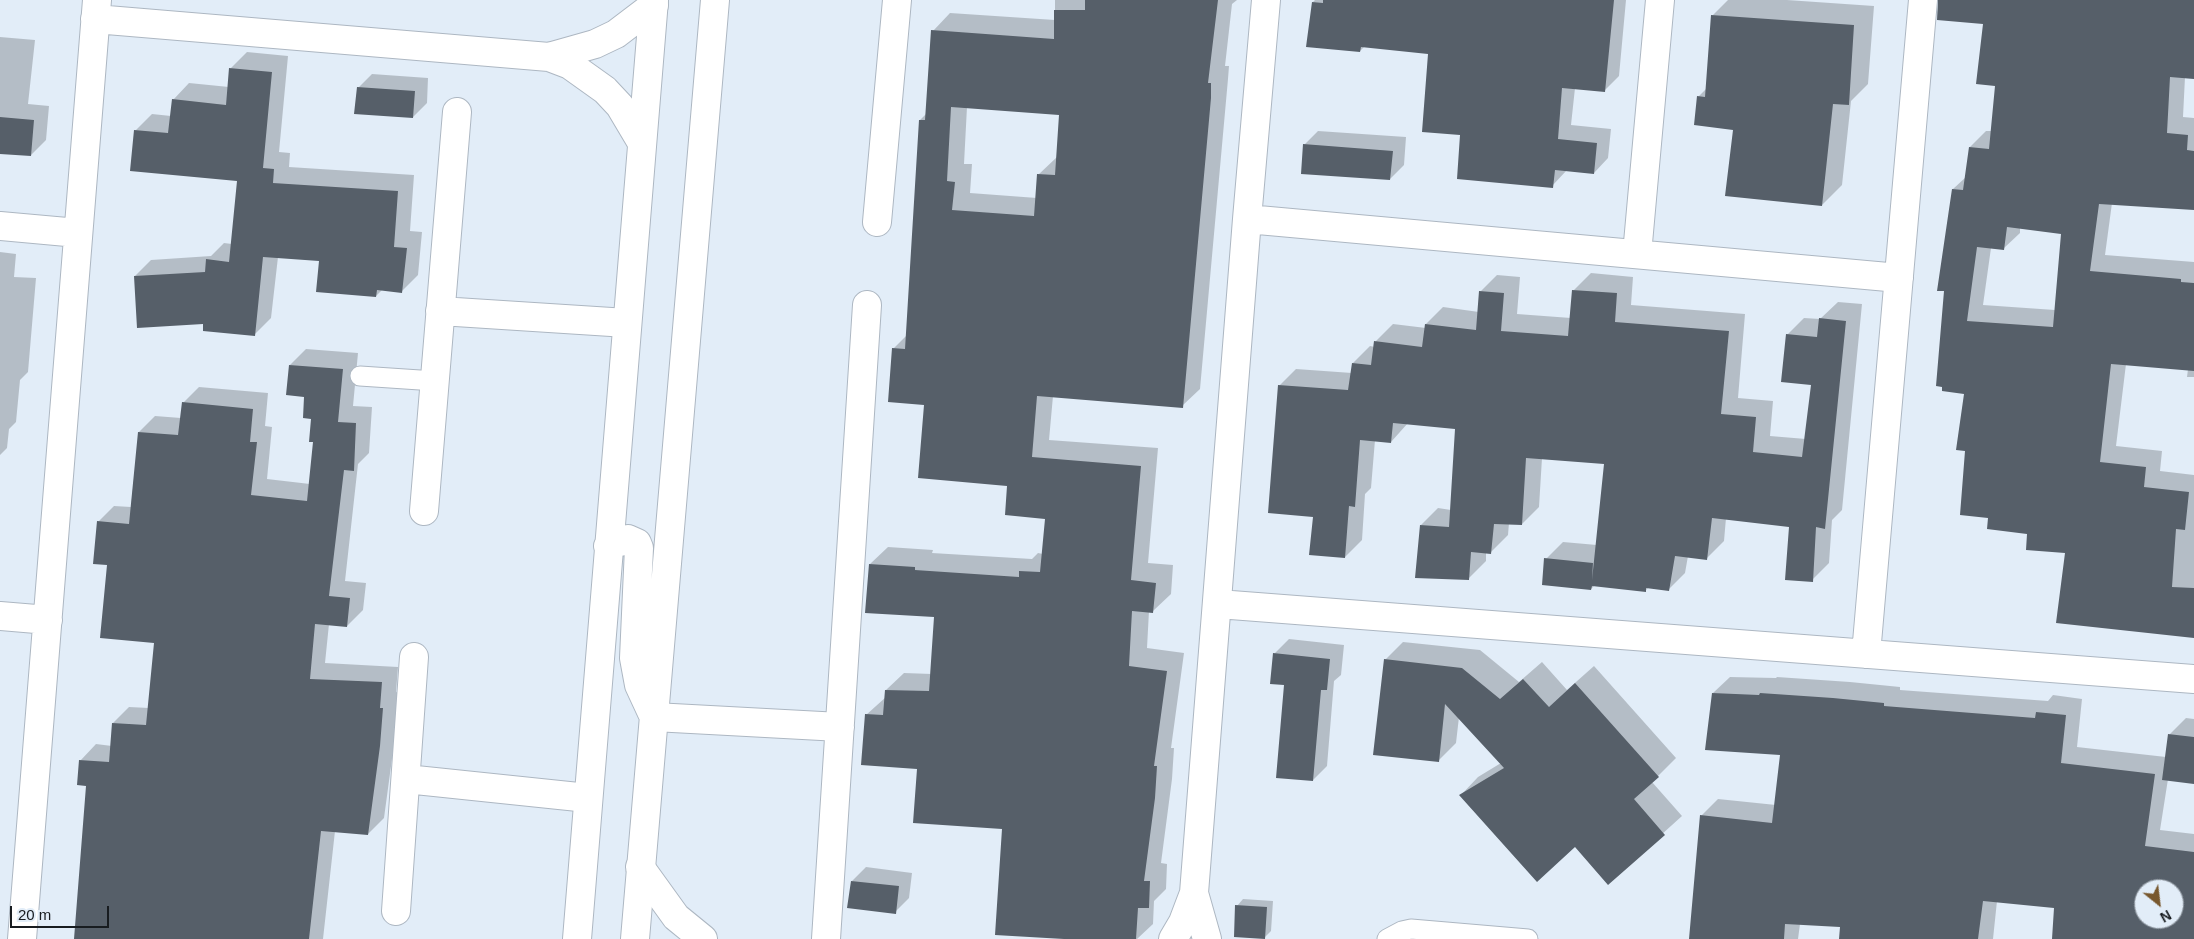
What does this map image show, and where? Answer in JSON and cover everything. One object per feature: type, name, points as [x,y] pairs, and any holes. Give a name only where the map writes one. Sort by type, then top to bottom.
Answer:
[{"type":"street","points":[[635,939],[715,0]]},
{"type":"street","points":[[877,222],[897,0]]},
{"type":"street","points":[[1173,939],[1183,922],[1194,893],[1266,0]]},
{"type":"street","points":[[1637,254],[1660,0]]},
{"type":"street","points":[[1866,654],[1923,0]]},
{"type":"street","points":[[549,57],[572,52],[602,41],[636,20],[654,2]]},
{"type":"street","points":[[577,939],[654,2]]},
{"type":"street","points":[[22,939],[96,9],[549,57],[570,65],[605,90],[628,118],[642,143]]},
{"type":"street","points":[[424,512],[457,112]]},
{"type":"street","points":[[1247,219],[1900,278]]},
{"type":"street","points":[[0,226],[78,233]]},
{"type":"street","points":[[826,939],[866,305]]},
{"type":"street","points":[[440,310],[627,323]]},
{"type":"street","points":[[608,546],[628,539],[637,544],[639,548],[634,658],[639,685],[654,717]]},
{"type":"street","points":[[1218,604],[2194,679]]},
{"type":"street","points":[[0,616],[48,620]]},
{"type":"street","points":[[396,911],[414,657]]},
{"type":"street","points":[[654,717],[840,728]]},
{"type":"street","points":[[406,779],[588,798]]},
{"type":"street","points":[[640,867],[676,917],[703,939]]},
{"type":"street","points":[[1194,893],[1207,939]]},
{"type":"lane","points":[[360,376],[435,381]]},
{"type":"lane","points":[[1388,939],[1402,931],[1412,929],[1528,939]]},
{"type":"building","points":[[1085,0],[1218,0],[1208,83],[1211,83],[1211,98],[1183,408],[1037,396],[1032,457],[1141,466],[1131,580],[1156,583],[1153,613],[1132,611],[1129,666],[1167,671],[1154,766],[1157,766],[1155,798],[1144,881],[1150,881],[1149,908],[1138,908],[1136,939],[1064,939],[995,935],[1002,829],[913,823],[917,769],[861,765],[865,714],[883,715],[885,690],[929,691],[934,617],[865,613],[869,564],[915,567],[915,570],[1019,577],[1019,571],[1040,572],[1045,519],[1005,515],[1007,486],[918,478],[924,405],[888,402],[892,348],[905,349],[919,120],[925,120],[931,30],[1054,39],[1054,10],[1085,10]],"holes":[[[951,107],[1059,115],[1055,175],[1037,174],[1034,216],[952,210],[955,182],[947,181]]]},
{"type":"building","points":[[1323,0],[1614,0],[1605,92],[1562,88],[1558,139],[1597,143],[1594,174],[1555,170],[1553,188],[1457,179],[1460,135],[1422,132],[1428,54],[1361,47],[1360,52],[1306,47],[1312,2],[1323,3]]},
{"type":"building","points":[[1938,0],[2194,0],[2194,79],[2170,77],[2167,133],[2188,135],[2187,150],[2194,151],[2194,210],[2099,204],[2090,271],[2181,279],[2181,282],[2194,283],[2194,371],[2111,364],[2100,462],[2146,467],[2144,487],[2189,492],[2185,530],[2176,529],[2172,587],[2194,588],[2194,638],[2056,623],[2065,553],[2026,550],[2027,534],[1987,529],[1988,518],[1960,515],[1965,451],[1956,450],[1964,394],[1942,391],[1942,387],[1936,386],[1944,291],[1937,291],[1952,189],[1963,190],[1969,147],[1989,149],[1995,86],[1976,84],[1983,24],[1937,20]],"holes":[[[2007,227],[2061,234],[2053,327],[1967,321],[1977,247],[2004,250]]]},
{"type":"building","points":[[1711,15],[1854,25],[1849,105],[1833,104],[1822,206],[1725,196],[1733,130],[1694,125],[1697,96],[1705,97]]},
{"type":"building","points":[[229,68],[272,72],[263,168],[274,169],[273,183],[398,191],[394,247],[407,248],[402,293],[377,290],[376,297],[316,292],[319,261],[263,257],[255,336],[203,331],[203,324],[137,328],[134,276],[205,272],[206,259],[229,262],[237,181],[130,171],[134,130],[168,133],[172,99],[226,105]]},
{"type":"building","points":[[357,87],[415,91],[413,118],[354,114]]},
{"type":"building","points":[[0,117],[34,120],[31,156],[0,154]]},
{"type":"building","points":[[1303,144],[1393,151],[1390,180],[1301,174]]},
{"type":"building","points":[[1572,290],[1617,293],[1615,322],[1729,331],[1721,414],[1756,417],[1753,452],[1802,457],[1811,385],[1781,382],[1786,334],[1817,337],[1819,318],[1846,321],[1825,529],[1816,527],[1813,582],[1785,580],[1789,527],[1712,518],[1707,560],[1675,556],[1669,591],[1646,588],[1646,592],[1592,586],[1591,590],[1542,585],[1544,558],[1593,563],[1592,580],[1604,464],[1526,458],[1522,525],[1494,524],[1491,554],[1471,552],[1469,580],[1415,578],[1420,525],[1449,527],[1455,429],[1393,423],[1391,443],[1360,440],[1355,507],[1349,506],[1345,558],[1309,555],[1313,517],[1268,513],[1278,385],[1348,390],[1352,363],[1371,365],[1374,341],[1422,347],[1425,324],[1476,330],[1479,291],[1504,293],[1501,331],[1568,336]]},
{"type":"building","points":[[289,365],[343,369],[338,422],[356,423],[354,471],[344,470],[329,596],[350,598],[347,627],[315,624],[310,679],[382,682],[380,708],[383,708],[380,746],[368,835],[321,831],[309,939],[74,939],[86,786],[77,785],[79,760],[109,762],[112,723],[146,725],[154,643],[100,638],[107,565],[93,564],[97,521],[129,524],[138,432],[178,435],[182,402],[253,409],[250,442],[257,442],[251,495],[307,501],[313,442],[309,442],[311,419],[303,418],[304,397],[286,395]]},
{"type":"building","points":[[1273,653],[1330,659],[1327,690],[1321,690],[1313,781],[1276,778],[1284,685],[1270,684]]},
{"type":"building","points":[[1384,659],[1462,668],[1500,699],[1523,679],[1549,707],[1575,683],[1659,777],[1634,799],[1665,835],[1608,885],[1575,847],[1537,882],[1459,795],[1504,768],[1445,704],[1439,762],[1373,755]]},
{"type":"building","points":[[1712,693],[1759,695],[1760,693],[1833,698],[1884,703],[1884,706],[2035,718],[2036,712],[2066,715],[2061,763],[2155,774],[2145,846],[2194,852],[2194,939],[2052,939],[2054,908],[1983,901],[1978,939],[1839,939],[1840,927],[1785,924],[1784,939],[1689,939],[1700,815],[1772,823],[1780,755],[1705,750]]},
{"type":"building","points":[[2168,734],[2194,737],[2194,784],[2162,780]]},
{"type":"building","points":[[851,881],[899,886],[896,914],[847,908]]},
{"type":"building","points":[[1235,905],[1267,907],[1265,939],[1234,937]]}]
